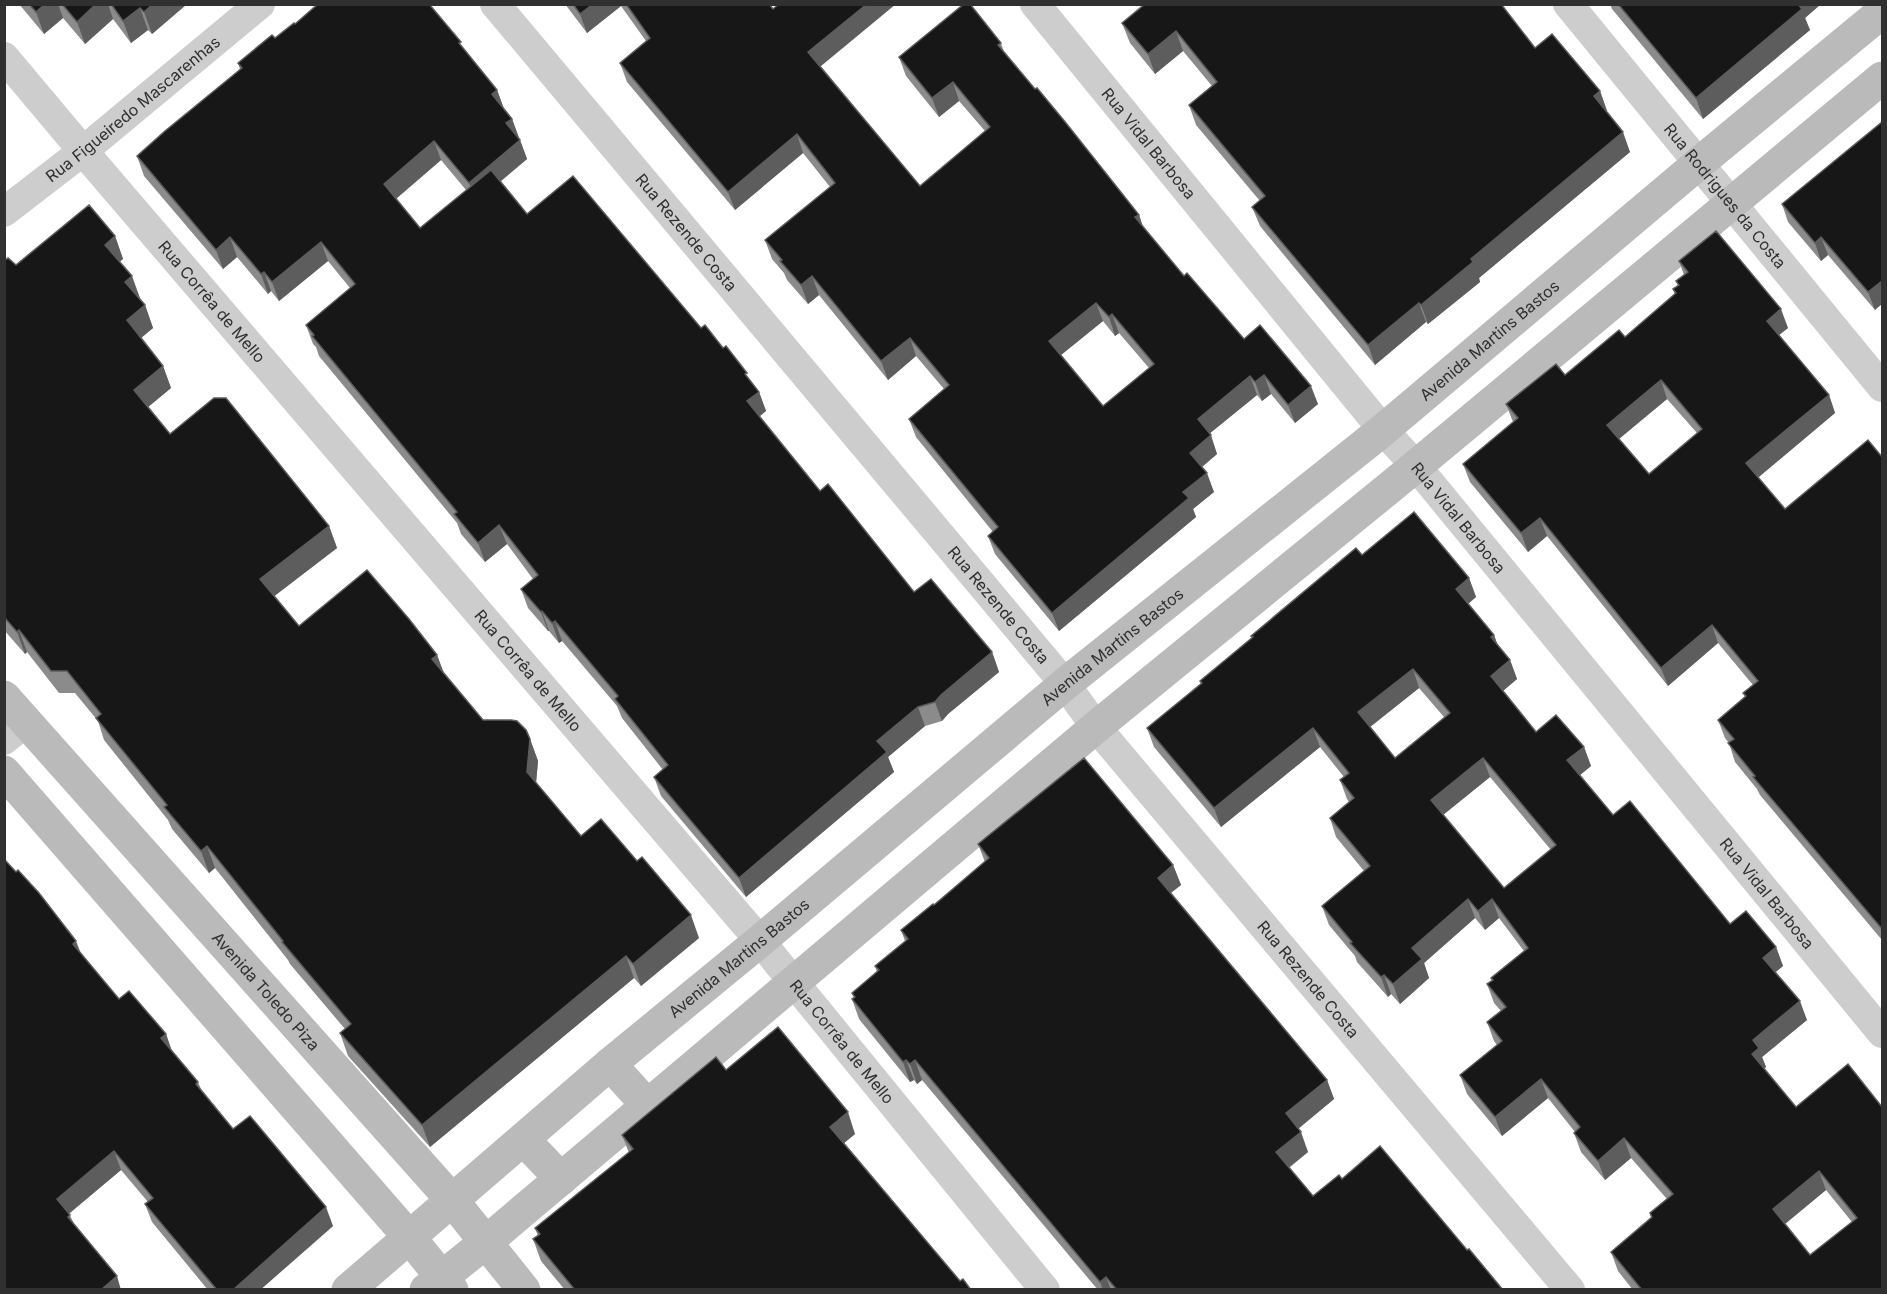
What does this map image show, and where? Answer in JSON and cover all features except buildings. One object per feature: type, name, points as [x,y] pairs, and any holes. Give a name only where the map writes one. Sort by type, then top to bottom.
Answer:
[{"type":"street","name":"Rua Figueiredo Mascarenhas","points":[[4,212],[83,151],[260,4]]},
{"type":"street","name":"Rua Rezende Costa","points":[[495,4],[1065,684],[1096,727],[1570,1290]]},
{"type":"street","name":"Rua Vidal Barbosa","points":[[1035,4],[1383,430],[1416,466],[1882,1032]]},
{"type":"street","name":"Rua Rodrigues da Costa","points":[[1568,4],[1882,387]]},
{"type":"street","name":"Avenida Martins Bastos","points":[[348,1290],[610,1064],[1065,684],[1383,430],[1882,12]]},
{"type":"street","name":"Rua Corrêa de Mello","points":[[4,57],[760,941],[1045,1290]]},
{"type":"street","points":[[4,772],[410,1238],[440,1285],[486,1242],[647,1105],[1096,727],[1416,466],[1882,78]]},
{"type":"street","name":"Avenida Toledo Piza","points":[[4,697],[15,731],[452,1200],[524,1290]]},
{"type":"street","points":[[610,1064],[647,1105]]},
{"type":"street","points":[[524,1140],[561,1179]]}]
